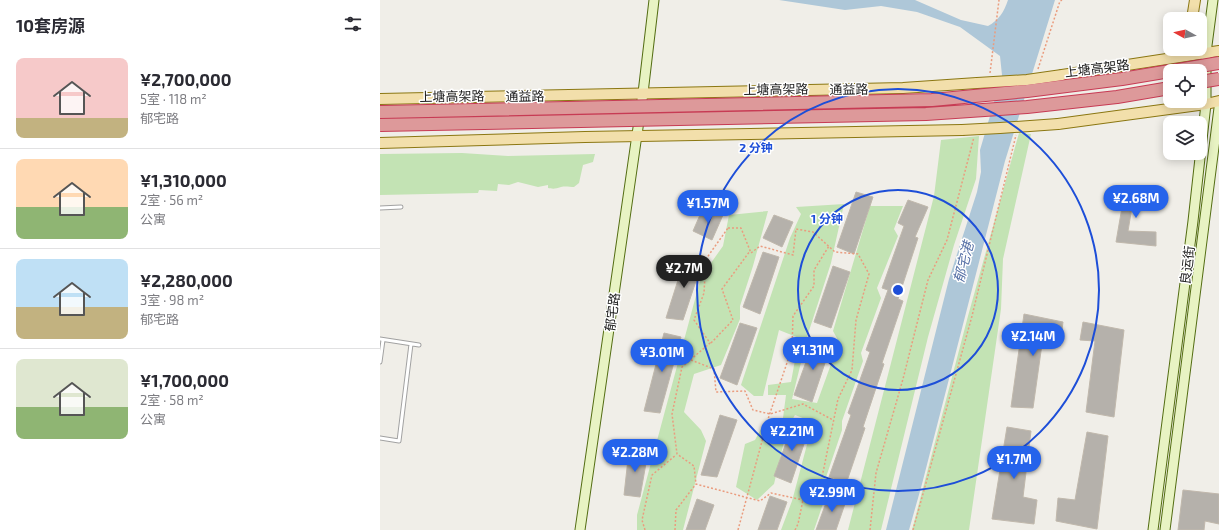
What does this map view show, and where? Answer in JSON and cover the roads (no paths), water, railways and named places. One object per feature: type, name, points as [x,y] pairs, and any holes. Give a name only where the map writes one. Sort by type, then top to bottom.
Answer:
[{"type":"highway","name":"上塘高架路","points":[[1207,65],[1219,63]]},
{"type":"highway","name":"上塘高架路","points":[[380,112],[932,100],[1106,81],[1163,72]]},
{"type":"highway","points":[[1207,81],[1219,79]]},
{"type":"highway","points":[[380,125],[926,114],[1027,107],[1117,97],[1163,89]]},
{"type":"main road","name":"郁宅路","points":[[580,530],[637,136],[654,0]]},
{"type":"main road","points":[[1193,12],[1194,0]]},
{"type":"main road","name":"良运街","points":[[1207,45],[1213,0]]},
{"type":"main road","name":"通益路","points":[[1207,53],[1219,51]]},
{"type":"main road","name":"通益路","points":[[380,99],[904,88],[1027,80],[1171,56]]},
{"type":"main road","points":[[1207,104],[1219,102]]},
{"type":"main road","points":[[380,142],[962,130],[1058,124],[1176,108]]},
{"type":"main road","name":"良运街","points":[[1153,530],[1206,108]]},
{"type":"main road","name":"良运街","points":[[1165,530],[1219,108]]},
{"type":"lane","points":[[380,208],[400,207]]},
{"type":"lane","points":[[380,362],[381,340],[418,345]]},
{"type":"lane","points":[[380,438],[399,440],[411,344]]},
{"type":"water","name":"郁宅港","points":[[779,0],[915,0],[961,20],[988,26],[1001,15],[1008,0],[1055,0],[1005,161],[909,530],[886,530],[949,279],[977,192],[981,172],[980,150],[1002,75],[1000,56],[960,27],[917,12],[881,6],[845,10]]}]
